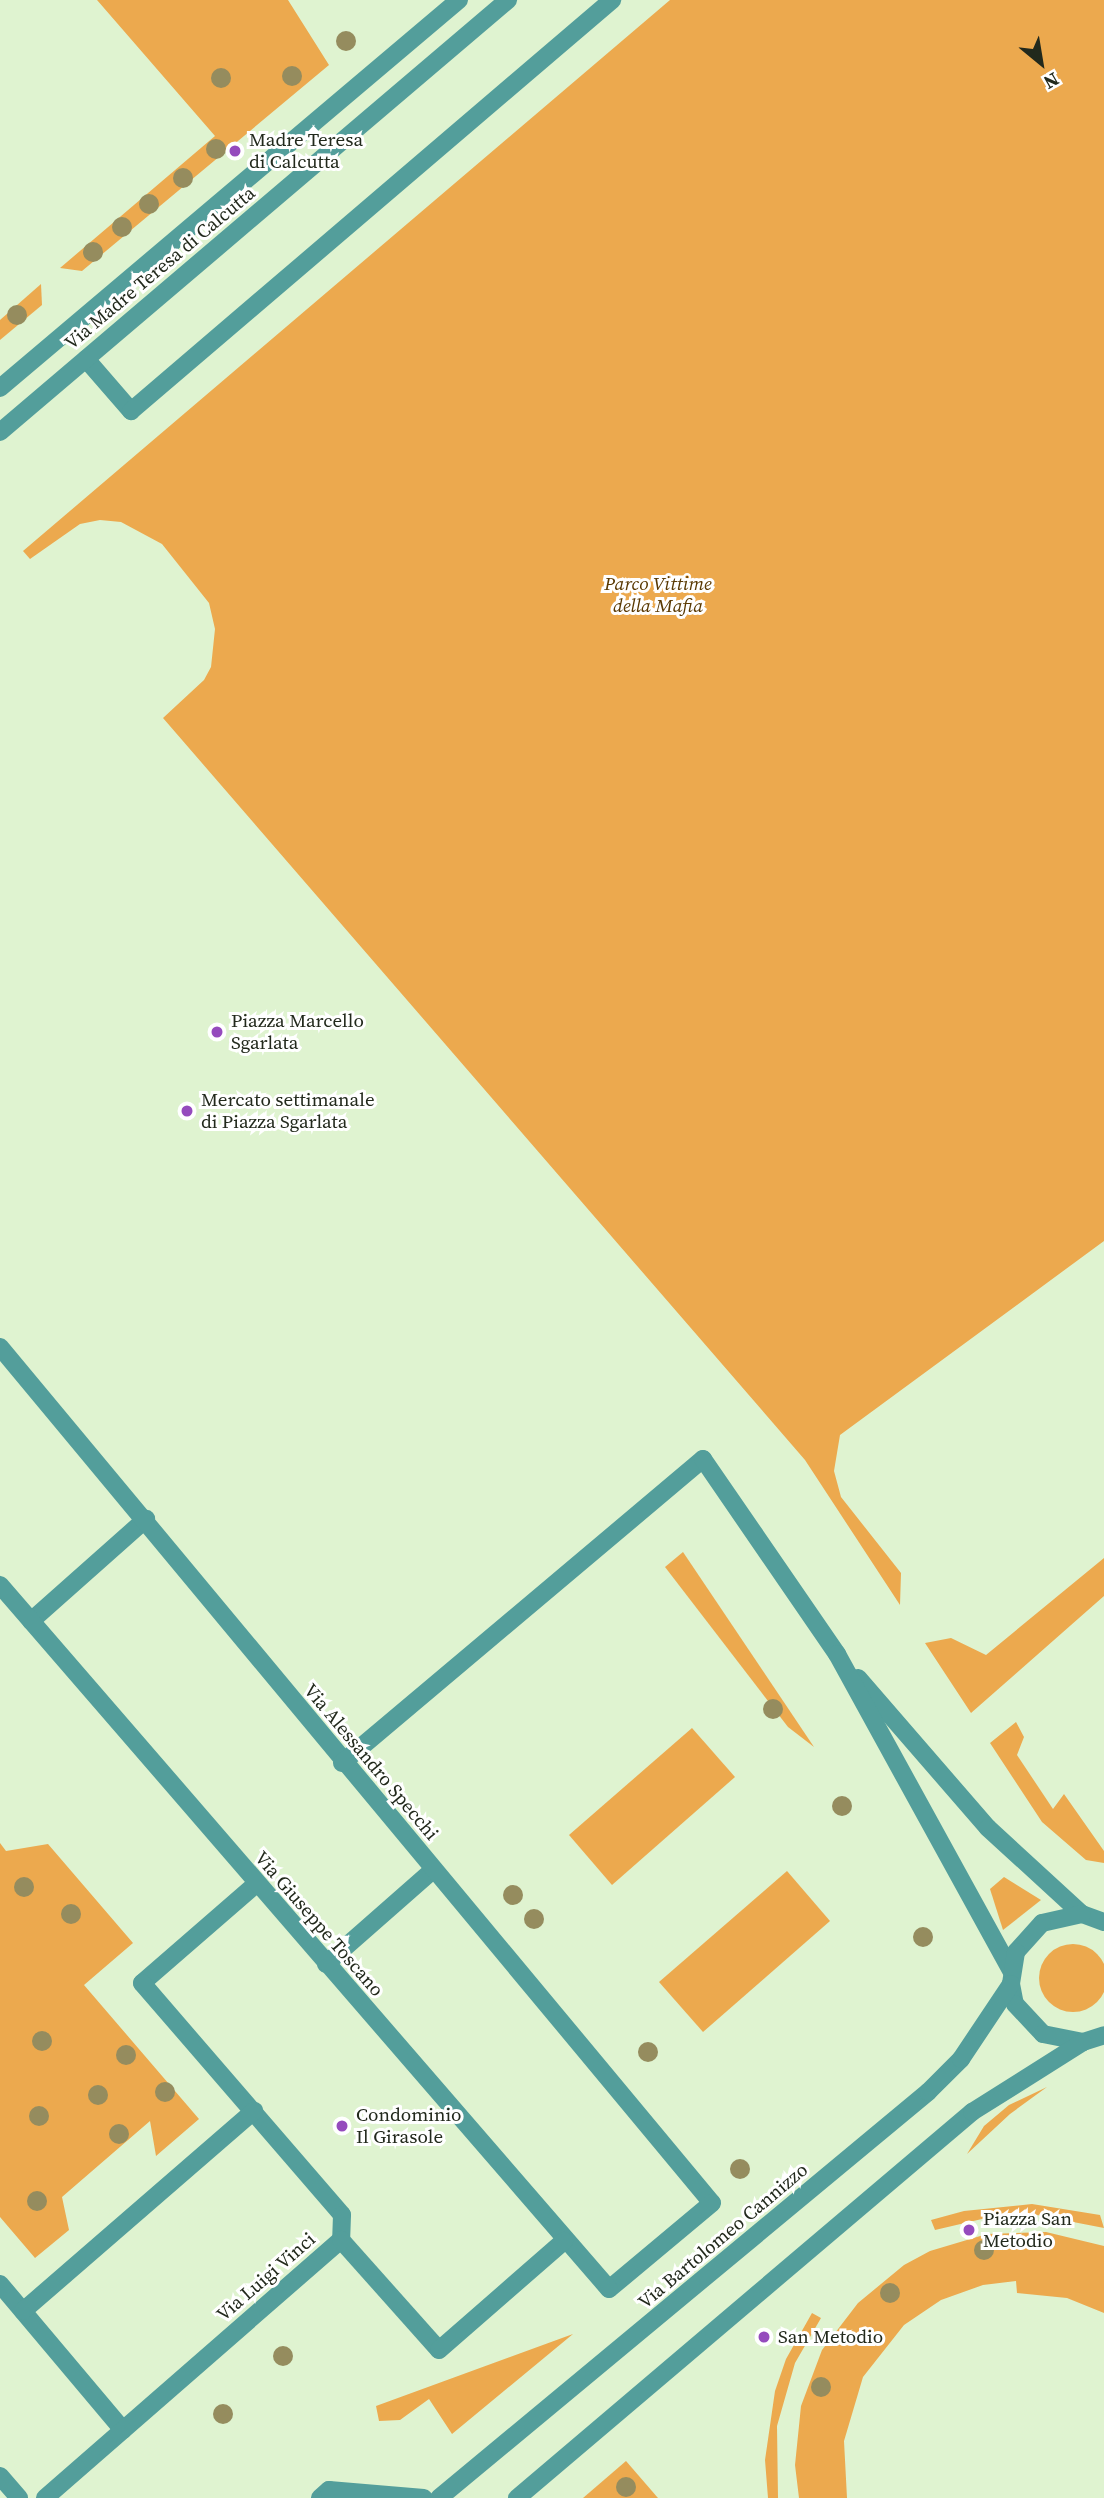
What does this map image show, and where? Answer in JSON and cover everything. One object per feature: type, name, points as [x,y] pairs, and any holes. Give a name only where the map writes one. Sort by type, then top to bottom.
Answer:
[{"type":"street","name":"Via Madre Teresa di Calcutta","points":[[0,432],[508,0]]},
{"type":"street","points":[[86,359],[131,411],[612,0]]},
{"type":"street","name":"Via Madre Teresa di Calcutta","points":[[0,388],[454,2]]},
{"type":"street","name":"Via Alessandro Specchi","points":[[0,1347],[146,1519],[342,1763],[712,2203],[609,2289]]},
{"type":"street","points":[[342,1763],[703,1459],[738,1505],[837,1654],[1011,1978],[1015,2004],[1027,2022],[1052,2038],[1083,2042]]},
{"type":"street","points":[[31,1621],[146,1519]]},
{"type":"street","name":"Via Giuseppe Toscano","points":[[0,1585],[564,2241],[609,2289]]},
{"type":"street","points":[[837,1654],[988,1828],[1096,1916]]},
{"type":"street","points":[[326,1964],[433,1870]]},
{"type":"street","points":[[256,1884],[142,1983],[342,2215],[341,2240]]},
{"type":"street","name":"Via Bartolomeo Cannizzo","points":[[439,2498],[928,2092],[961,2059],[1011,1978],[1027,1935],[1061,1915],[1096,1916]]},
{"type":"street","points":[[517,2498],[972,2112],[1083,2042],[1104,2035]]},
{"type":"street","points":[[23,2311],[254,2112]]},
{"type":"street","name":"Via Luigi Vinci","points":[[45,2498],[341,2240],[439,2350],[564,2241]]},
{"type":"street","points":[[0,2284],[123,2430]]},
{"type":"street","points":[[0,2476],[19,2498]]},
{"type":"street","points":[[320,2498],[329,2490],[424,2498]]},
{"type":"green space","points":[[97,0],[288,0],[329,65],[82,271],[60,268],[215,136]]},
{"type":"green space","name":"Parco Vittime della Mafia","points":[[670,0],[1104,0],[1104,1241],[840,1435],[834,1471],[841,1497],[901,1573],[900,1605],[805,1460],[163,718],[204,680],[211,667],[215,629],[209,603],[162,544],[121,522],[100,520],[80,524],[30,559],[23,551]]},
{"type":"green space","points":[[41,284],[42,305],[0,340],[0,320]]},
{"type":"green space","points":[[683,1552],[814,1747],[788,1727],[665,1567]]},
{"type":"green space","points":[[1104,1558],[1104,1596],[971,1713],[925,1643],[951,1638],[986,1655]]},
{"type":"green space","points":[[1016,1722],[1024,1737],[1017,1755],[1053,1809],[1064,1794],[1104,1851],[1104,1863],[1086,1860],[1042,1822],[990,1743]]},
{"type":"green space","points":[[692,1728],[735,1777],[612,1885],[569,1835]]},
{"type":"green space","points":[[0,1843],[6,1851],[48,1844],[133,1943],[84,1985],[199,2119],[156,2156],[150,2121],[62,2197],[69,2230],[35,2258],[0,2217]]},
{"type":"green space","points":[[787,1871],[830,1921],[703,2032],[659,1982]]},
{"type":"green space","points":[[1004,1877],[1041,1900],[1003,1930],[990,1889]]},
{"type":"green space","points":[[1080,1944],[1101,1959],[1107,1971],[1105,1991],[1097,2002],[1080,2012],[1066,2012],[1049,2002],[1041,1991],[1039,1971],[1049,1954],[1060,1946]]},
{"type":"green space","points":[[1047,2087],[1010,2114],[967,2154],[984,2126],[1009,2105]]},
{"type":"green space","points":[[1032,2204],[1100,2215],[1104,2228],[1032,2214],[999,2215],[935,2230],[931,2220],[964,2211]]},
{"type":"green space","points":[[1046,2232],[1104,2246],[1104,2313],[1067,2298],[1017,2293],[1016,2281],[983,2285],[941,2300],[904,2325],[863,2377],[844,2441],[847,2498],[799,2498],[795,2465],[801,2406],[822,2350],[858,2303],[904,2265],[930,2251],[987,2234]]},
{"type":"green space","points":[[812,2313],[821,2318],[795,2363],[777,2426],[778,2498],[768,2498],[765,2460],[775,2391],[786,2359]]},
{"type":"green space","points":[[573,2334],[452,2434],[429,2399],[400,2420],[379,2421],[376,2406]]},
{"type":"green space","points":[[626,2461],[658,2498],[583,2498]]},
{"type":"place","name":"Madre Teresa di Calcutta","points":[[235,151]]},
{"type":"place","name":"Piazza Marcello Sgarlata","points":[[217,1032]]},
{"type":"place","name":"Mercato settimanale di Piazza Sgarlata","points":[[187,1111]]},
{"type":"place","name":"Condominio Il Girasole","points":[[342,2126]]},
{"type":"place","name":"Piazza San Metodio","points":[[969,2230]]},
{"type":"place","name":"San Metodio","points":[[764,2337]]}]
